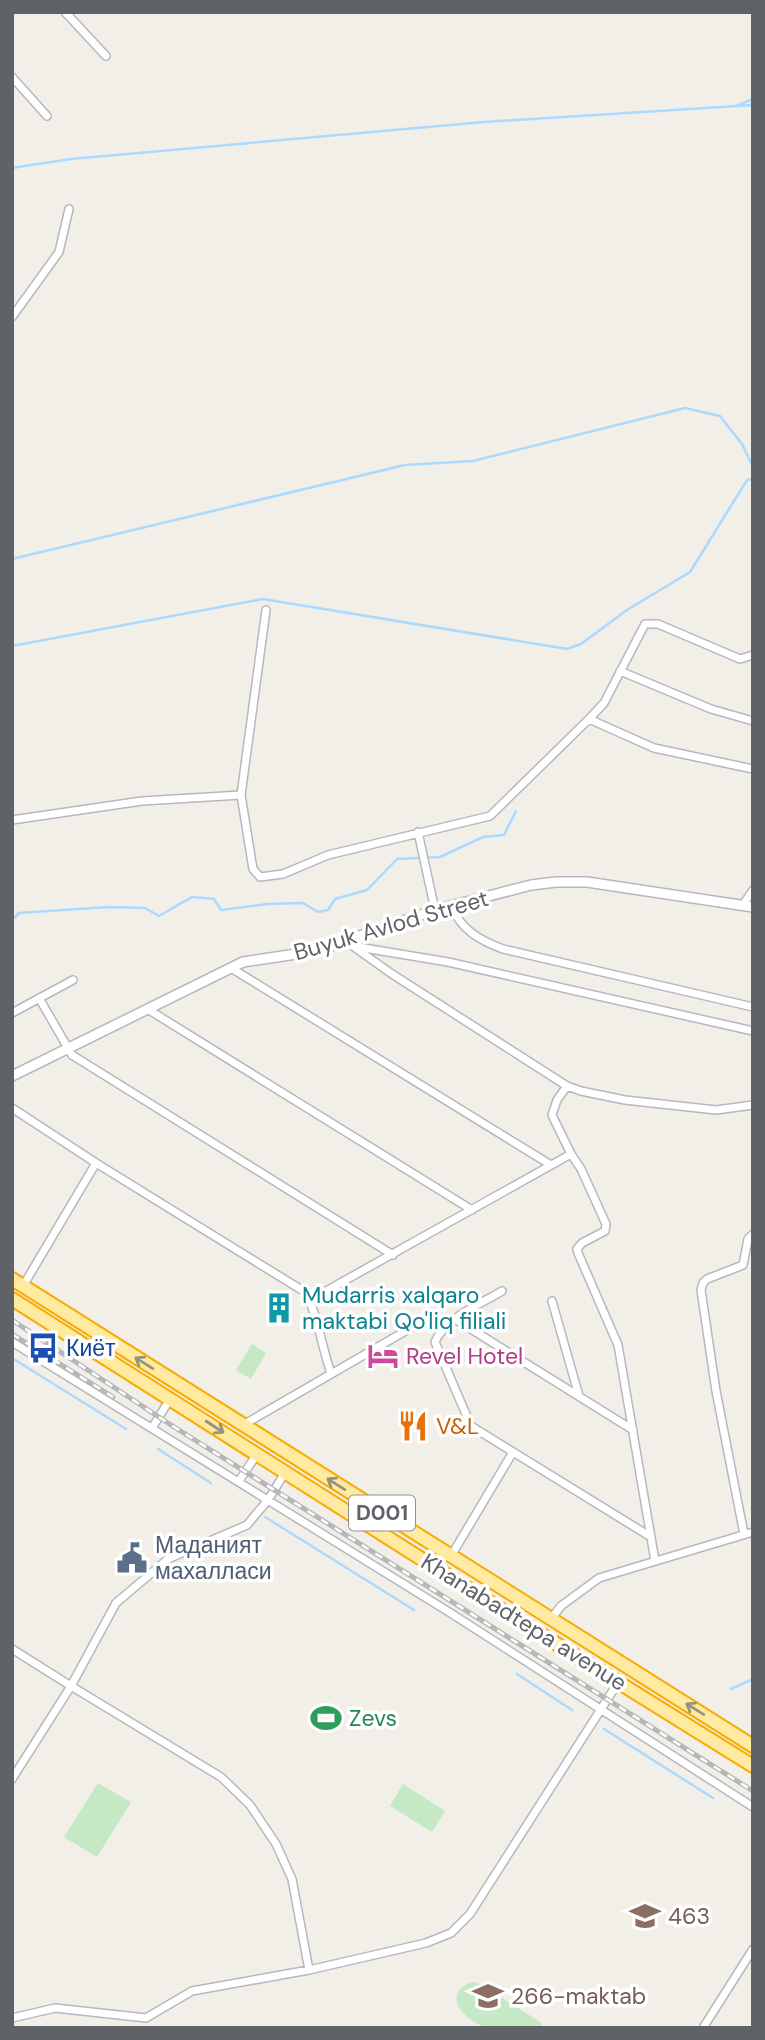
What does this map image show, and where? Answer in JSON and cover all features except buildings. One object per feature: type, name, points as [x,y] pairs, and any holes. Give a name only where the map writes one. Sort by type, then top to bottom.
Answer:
[{"type":"highway","name":"Khanabadtepa avenue","points":[[18,1283],[753,1745]]},
{"type":"highway","name":"Khanabadtepa avenue","points":[[12,1299],[753,1766]]},
{"type":"highway","points":[[106,1358],[115,1344]]},
{"type":"street","points":[[65,12],[106,57]]},
{"type":"street","points":[[12,77],[47,116]]},
{"type":"street","points":[[12,317],[59,252],[69,209]]},
{"type":"street","points":[[266,610],[241,795],[253,869],[260,877],[283,874],[328,855],[489,816],[604,703],[645,624],[652,623],[733,657],[740,659],[753,655]]},
{"type":"street","points":[[620,671],[711,709],[753,721]]},
{"type":"street","points":[[589,719],[654,748],[753,769]]},
{"type":"street","points":[[12,820],[142,801],[241,795]]},
{"type":"street","points":[[418,832],[435,909]]},
{"type":"street","name":"Buyuk Avlod Street","points":[[12,1076],[243,962],[316,951],[435,909],[530,885],[572,881],[753,907]]},
{"type":"street","points":[[742,906],[753,890]]},
{"type":"street","points":[[451,905],[467,930],[503,948],[753,1007]]},
{"type":"street","points":[[344,943],[354,947],[448,962],[753,1031]]},
{"type":"street","points":[[354,947],[568,1086],[625,1100],[716,1110],[753,1105]]},
{"type":"street","points":[[231,968],[551,1165]]},
{"type":"street","points":[[12,1013],[73,980]]},
{"type":"street","points":[[39,998],[72,1055],[393,1255]]},
{"type":"street","points":[[149,1010],[472,1210]]},
{"type":"street","points":[[568,1086],[557,1100],[552,1115],[606,1224],[605,1231],[582,1243],[578,1253],[618,1345],[655,1561]]},
{"type":"street","points":[[12,1108],[305,1292],[310,1300],[322,1350],[331,1373]]},
{"type":"street","points":[[310,1300],[570,1154]]},
{"type":"street","points":[[18,1283],[96,1163]]},
{"type":"street","points":[[551,1619],[561,1606],[599,1578],[749,1533],[716,1391],[701,1290],[708,1279],[741,1267],[745,1260],[748,1239],[753,1234]]},
{"type":"street","points":[[502,1291],[455,1319],[439,1334],[435,1342],[471,1426],[651,1537]]},
{"type":"street","points":[[552,1301],[579,1397]]},
{"type":"street","points":[[455,1319],[633,1430]]},
{"type":"street","points":[[243,1425],[421,1322]]},
{"type":"street","points":[[12,1342],[239,1481],[753,1807]]},
{"type":"street","points":[[152,1428],[171,1398]]},
{"type":"street","points":[[451,1556],[513,1452]]},
{"type":"street","points":[[239,1481],[257,1454]]},
{"type":"street","points":[[12,1779],[71,1686],[116,1603],[169,1559],[247,1525],[268,1500],[286,1471]]},
{"type":"street","points":[[12,1649],[211,1771],[250,1805],[276,1844],[292,1879],[309,1970]]},
{"type":"street","points":[[12,2018],[55,2008],[146,2018],[192,1991],[309,1970],[426,1943],[457,1929],[470,1914],[619,1681]]},
{"type":"street","points":[[703,2028],[753,1949]]},
{"type":"green space","points":[[252,1344],[266,1353],[251,1379],[236,1370]]},
{"type":"green space","points":[[98,1783],[131,1802],[97,1857],[64,1837]]},
{"type":"green space","points":[[403,1784],[445,1811],[432,1832],[390,1806]]},
{"type":"green space","points":[[474,1982],[540,2022],[544,2028],[496,2029],[473,2021],[462,2012],[457,1995],[462,1988]]},
{"type":"waterway","points":[[736,106],[753,99]]},
{"type":"waterway","points":[[12,168],[71,159],[484,122],[753,105]]},
{"type":"waterway","points":[[12,559],[405,465],[473,461],[685,408],[720,416],[742,444],[753,467]]},
{"type":"waterway","points":[[12,646],[263,599],[567,649],[581,644],[627,610],[690,572],[747,480],[753,479]]},
{"type":"waterway","points":[[12,920],[19,913],[108,907],[145,908],[159,916],[192,897],[214,899],[221,910],[303,903],[318,912],[328,910],[335,899],[367,890],[397,859],[440,857],[483,837],[504,835],[516,811]]},
{"type":"waterway","points":[[12,1358],[126,1429]]},
{"type":"waterway","points":[[158,1449],[211,1483]]},
{"type":"waterway","points":[[265,1517],[414,1610]]},
{"type":"waterway","points":[[517,1674],[572,1710]]},
{"type":"waterway","points":[[731,1689],[753,1679]]},
{"type":"waterway","points":[[604,1729],[713,1798]]},
{"type":"railway","points":[[12,1320],[171,1425],[753,1791]]},
{"type":"railway","points":[[12,1334],[113,1397]]},
{"type":"place","name":"Mudarris xalqaro maktabi Qo'liq filiali","points":[[279,1308]]},
{"type":"place","name":"Киёт","points":[[43,1348]]},
{"type":"place","name":"Revel Hotel","points":[[383,1356]]},
{"type":"place","name":"V&L","points":[[413,1426]]},
{"type":"place","name":"Маданият махалласи","points":[[132,1558]]},
{"type":"place","name":"Zevs","points":[[326,1718]]},
{"type":"place","name":"463","points":[[645,1916]]},
{"type":"place","name":"266-maktab","points":[[488,1996]]}]
